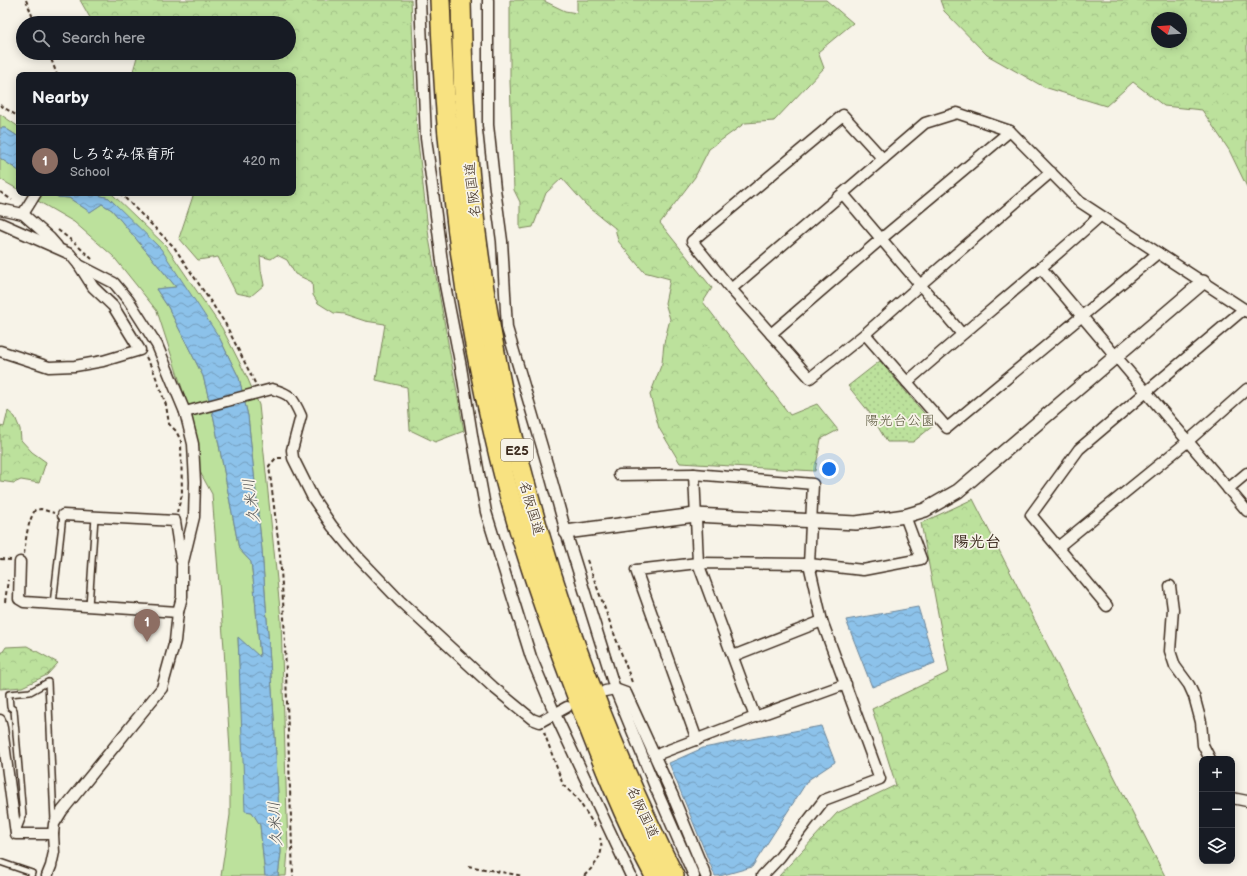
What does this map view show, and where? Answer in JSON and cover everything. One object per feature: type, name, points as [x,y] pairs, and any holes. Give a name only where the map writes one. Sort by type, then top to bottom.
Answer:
[{"type":"highway","name":"名阪国道","points":[[440,0],[448,146],[456,215],[466,290],[492,424],[514,512],[562,658],[614,790],[655,876]]},
{"type":"highway","name":"名阪国道","points":[[461,0],[462,66],[467,146],[474,217],[497,364],[512,433],[531,506],[554,584],[604,720],[629,781],[674,876]]},
{"type":"highway","points":[[467,0],[467,146]]},
{"type":"highway","points":[[587,722],[605,778],[649,876]]},
{"type":"street","points":[[420,0],[426,138],[445,285],[485,505],[504,572],[532,657],[555,714],[631,876]]},
{"type":"street","points":[[488,0],[488,125],[502,241],[507,328],[548,467],[610,690],[694,876]]},
{"type":"street","points":[[731,289],[925,123],[957,113],[1010,131],[1080,202],[1245,310],[1079,449],[1031,515],[1107,606]]},
{"type":"street","points":[[883,159],[843,115],[692,242],[731,289],[810,378],[865,334],[1051,172]]},
{"type":"street","points":[[771,334],[1010,131]]},
{"type":"street","points":[[843,194],[962,334]]},
{"type":"street","points":[[23,214],[34,197]]},
{"type":"street","points":[[0,209],[23,214],[50,238],[59,249]]},
{"type":"street","points":[[907,382],[1100,216]]},
{"type":"street","points":[[1,227],[70,254],[80,264],[114,284],[129,301],[157,345],[185,412],[193,444],[195,482],[194,517],[182,566]]},
{"type":"street","points":[[865,334],[947,428],[1158,253]]},
{"type":"street","points":[[0,351],[49,367],[75,366],[103,361],[140,350],[113,306],[93,287],[80,264]]},
{"type":"street","points":[[1041,268],[1247,511]]},
{"type":"street","points":[[566,532],[695,515],[856,523],[905,516],[925,510],[958,491],[1203,282]]},
{"type":"street","points":[[185,412],[203,406],[272,389],[285,392],[294,401],[301,416],[292,450],[293,458],[313,498],[332,526],[356,555],[400,600],[493,687],[532,719],[540,722],[567,707]]},
{"type":"street","points":[[1058,547],[1187,442],[1247,389]]},
{"type":"street","points":[[1228,489],[1247,473]]},
{"type":"street","points":[[619,475],[694,474],[813,484],[809,564],[822,621],[880,779],[824,800],[780,857],[762,876]]},
{"type":"street","points":[[694,474],[698,563],[755,717]]},
{"type":"street","points":[[47,876],[54,852],[53,829],[62,811],[162,688],[174,641],[178,612],[182,597],[182,566],[175,521],[63,515]]},
{"type":"street","points":[[697,740],[636,570],[698,563],[809,564],[864,570],[922,560],[905,516]]},
{"type":"street","points":[[20,562],[18,598],[24,602],[178,612]]},
{"type":"street","points":[[1170,586],[1173,609],[1170,651],[1175,666],[1189,685],[1194,696],[1201,722],[1203,746],[1208,756]]},
{"type":"street","points":[[733,656],[822,621]]},
{"type":"street","points":[[661,754],[755,717],[846,684]]},
{"type":"street","points":[[610,690],[626,693],[672,794],[706,876]]},
{"type":"street","points":[[0,720],[16,834],[53,829]]},
{"type":"street","points":[[1235,799],[1247,801]]},
{"type":"lane","points":[[53,604],[63,515]]},
{"type":"lane","points":[[89,606],[95,517]]},
{"type":"lane","points":[[16,834],[22,816],[14,710],[10,707],[9,694],[30,692],[48,682],[53,829]]},
{"type":"lane","points":[[0,862],[32,874],[31,876]]},
{"type":"path","points":[[26,0],[28,10],[31,16]]},
{"type":"path","points":[[52,60],[56,72]]},
{"type":"path","points":[[0,105],[16,115]]},
{"type":"path","points":[[123,196],[174,247],[225,323],[256,393]]},
{"type":"path","points":[[140,350],[154,372],[166,405],[169,424],[176,431],[181,441],[182,495],[175,521]]},
{"type":"path","points":[[292,876],[284,616],[280,555],[269,466],[276,458],[293,458]]},
{"type":"path","points":[[0,559],[20,562],[24,556],[30,518],[35,510],[41,509],[63,515]]},
{"type":"path","points":[[540,722],[563,785],[577,798],[599,834],[602,846],[597,863],[584,876]]},
{"type":"path","points":[[468,866],[523,876]]},
{"type":"green space","points":[[80,0],[411,0],[417,133],[429,238],[464,431],[435,442],[410,430],[407,387],[376,380],[385,324],[365,321],[344,314],[334,313],[318,303],[313,295],[312,282],[295,274],[287,260],[277,255],[271,259],[260,256],[264,285],[251,296],[236,293],[218,257],[198,260],[179,238],[193,196],[296,196],[296,72],[133,72],[136,60],[296,60],[296,16],[89,16]]},
{"type":"green space","points":[[510,0],[542,0],[565,11],[577,13],[577,0],[826,0],[853,23],[818,52],[824,68],[774,121],[745,123],[709,149],[695,177],[660,223],[712,288],[703,302],[790,415],[817,404],[838,430],[821,439],[815,471],[680,463],[659,428],[650,395],[662,363],[664,343],[670,319],[665,303],[670,279],[644,272],[618,241],[615,228],[586,205],[562,178],[546,193],[533,227],[520,229],[520,202],[514,190],[510,81]]},
{"type":"green space","points":[[940,0],[1247,0],[1247,187],[1229,150],[1202,110],[1164,106],[1133,82],[1106,106],[1044,87],[987,55],[944,11]]},
{"type":"green space","points":[[0,114],[16,125],[16,135],[5,128],[0,128]]},
{"type":"green space","points":[[0,158],[16,169],[16,188],[0,179]]},
{"type":"green space","points":[[29,196],[56,196],[69,198],[90,212],[102,204],[112,210],[176,287],[156,289],[168,307],[203,376],[214,419],[239,549],[251,562],[254,586],[260,658],[238,638],[246,811],[252,812],[260,825],[265,876],[221,876],[230,815],[230,750],[224,648],[212,494],[200,472],[193,422],[157,311],[113,256],[74,222]]},
{"type":"green space","points":[[102,196],[114,196],[166,246],[222,328],[247,377],[259,405],[281,619],[288,850],[286,876],[278,876],[281,852],[274,718],[262,550],[248,416],[239,378],[219,337],[109,198]]},
{"type":"green space","name":"陽光台公園","points":[[880,361],[934,425],[913,442],[887,442],[869,412],[848,386]]},
{"type":"green space","points":[[8,411],[15,417],[20,429],[21,440],[32,452],[46,462],[39,483],[21,480],[14,483],[0,481],[0,426],[4,427]]},
{"type":"green space","points":[[973,499],[1165,876],[779,876],[837,813],[896,785],[872,709],[949,672],[921,523]]},
{"type":"green space","points":[[27,646],[58,663],[47,675],[22,687],[0,689],[0,653],[2,653],[6,647]]},
{"type":"water","points":[[0,128],[5,128],[16,135],[16,169],[0,158]]},
{"type":"water","name":"久米川","points":[[56,196],[102,196],[109,198],[161,249],[219,337],[239,378],[248,416],[262,550],[274,718],[281,852],[278,876],[265,876],[260,825],[252,812],[245,811],[238,637],[260,657],[251,562],[239,549],[214,419],[203,376],[168,307],[156,289],[176,287],[112,210],[102,204],[90,212],[69,198]]},
{"type":"water","points":[[918,607],[935,663],[872,687],[846,620]]},
{"type":"water","points":[[821,726],[835,762],[808,780],[752,867],[715,876],[669,763],[703,748]]},
{"type":"place","name":"しろなみ保育所","points":[[147,642]]},
{"type":"district","name":"陽光台","points":[[977,541]]}]
